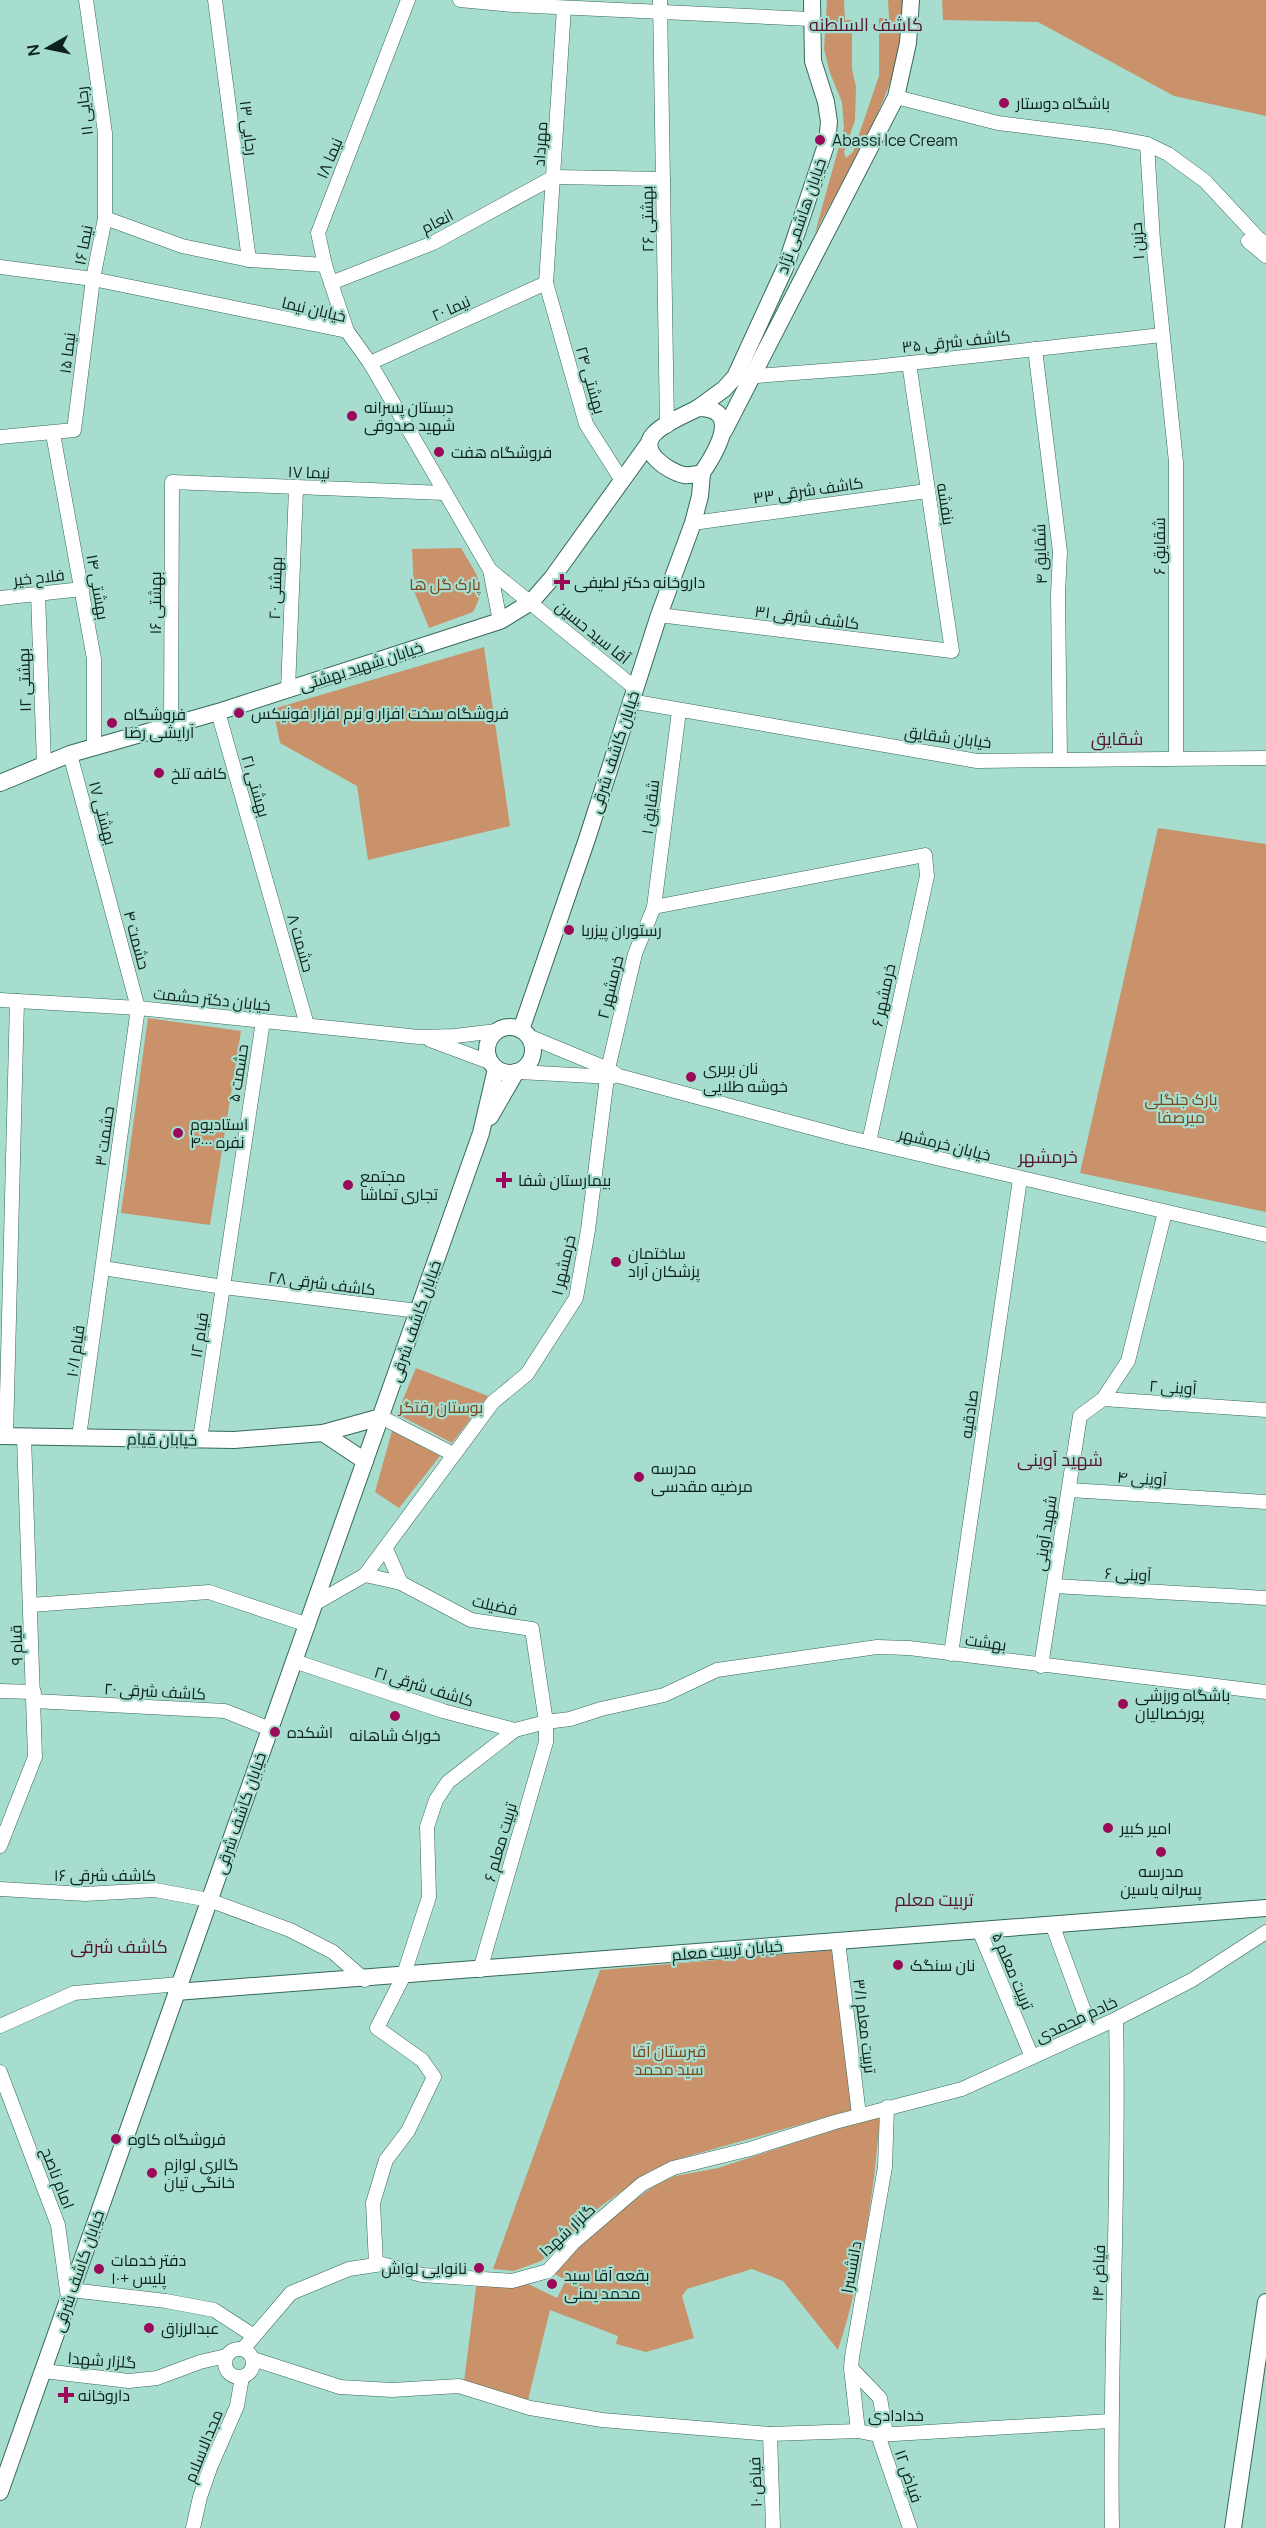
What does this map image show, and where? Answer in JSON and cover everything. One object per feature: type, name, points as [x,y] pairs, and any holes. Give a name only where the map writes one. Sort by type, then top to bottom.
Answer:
[{"type":"main road","name":"خیابان هاشمی نژاد","points":[[698,408],[724,389],[735,377],[785,268],[827,142],[828,112],[813,61],[810,19],[812,0]]},
{"type":"main road","points":[[724,431],[723,421],[717,413],[708,408],[698,408],[654,433],[649,443],[651,454],[664,465],[683,475],[702,473],[724,431],[752,377],[896,97],[908,43],[911,0]]},
{"type":"main road","name":"خیابان شهید بهشتی","points":[[0,783],[69,754],[218,712],[500,621],[531,602],[552,578],[649,443]]},
{"type":"main road","name":"خیابان کاشف شرقی","points":[[525,1033],[632,694],[693,523],[700,496],[702,473]]},
{"type":"main road","points":[[481,1133],[518,1072],[530,1063],[533,1056],[533,1049],[525,1033],[513,1027],[497,1031],[488,1043],[488,1057],[494,1066],[503,1072],[518,1072]]},
{"type":"main road","points":[[481,1133],[494,1066]]},
{"type":"main road","name":"خیابان کاشف شرقی","points":[[0,2492],[481,1133]]},
{"type":"main road","name":"خیابان قیام","points":[[3,1436],[234,1440],[323,1433],[381,1417]]},
{"type":"main road","points":[[323,1433],[365,1461]]},
{"type":"main road","name":"خیابان تربیت معلم","points":[[180,1983],[203,1990],[365,1980],[1261,1906]]},
{"type":"main road","points":[[1233,2528],[1263,2349],[1266,2302]]},
{"type":"street","name":"رجایی ۱۱","points":[[86,0],[105,133],[105,218]]},
{"type":"street","name":"رجایی ۱۳","points":[[215,0],[249,260]]},
{"type":"street","name":"نیما ۱۸","points":[[347,332],[325,265],[318,233],[408,0]]},
{"type":"street","points":[[460,0],[564,8],[660,5],[810,19]]},
{"type":"street","name":"بهشتی ۲۶","points":[[660,5],[667,426]]},
{"type":"street","name":"مهرداد","points":[[546,283],[564,8]]},
{"type":"street","points":[[896,97],[998,123],[1147,144],[1168,154],[1204,181],[1266,244]]},
{"type":"street","points":[[1147,144],[1194,180],[1252,246],[1266,256]]},
{"type":"street","name":"حزین ۱","points":[[1147,144],[1162,335]]},
{"type":"street","points":[[554,177],[663,179]]},
{"type":"street","name":"انعام","points":[[331,283],[433,243],[554,177]]},
{"type":"street","points":[[105,218],[182,246],[249,260],[325,265]]},
{"type":"street","name":"نیما ۱۶","points":[[93,279],[105,218]]},
{"type":"street","name":"خیابان نیما","points":[[0,267],[93,279],[347,332],[370,363],[490,570],[500,621]]},
{"type":"street","name":"نیما ۱۵","points":[[53,434],[74,430],[93,279]]},
{"type":"street","name":"نیما ۲۰","points":[[370,363],[546,283]]},
{"type":"street","name":"بهشتی ۲۴","points":[[546,283],[586,424],[621,479]]},
{"type":"street","name":"کاشف شرقی ۳۵","points":[[735,377],[909,363],[1162,335]]},
{"type":"street","name":"شقایق ۶","points":[[1162,335],[1176,462],[1176,758]]},
{"type":"street","name":"شقایق ۴","points":[[1035,349],[1060,552],[1058,594],[1060,759]]},
{"type":"street","name":"بنفشه","points":[[909,363],[952,651]]},
{"type":"street","points":[[0,437],[53,434]]},
{"type":"street","name":"بهشتی ۱۴","points":[[53,434],[94,659],[94,748]]},
{"type":"street","name":"نیما ۱۷","points":[[172,482],[296,489],[444,493]]},
{"type":"street","name":"بهشتی ۱۶","points":[[171,725],[172,482]]},
{"type":"street","name":"بهشتی ۲۰","points":[[288,690],[296,489]]},
{"type":"street","name":"کاشف شرقی ۳۳","points":[[693,523],[927,491]]},
{"type":"street","name":"خیابان نیما","points":[[490,570],[531,602]]},
{"type":"street","name":"فلاح خیر","points":[[0,598],[82,589]]},
{"type":"street","name":"بهشتی ۱۲","points":[[38,594],[44,764]]},
{"type":"street","name":"آقا سید حسین","points":[[531,602],[632,694]]},
{"type":"street","name":"کاشف شرقی ۳۱","points":[[659,615],[952,651]]},
{"type":"street","name":"خیابان شقایق","points":[[632,694],[679,711],[976,761],[1266,758]]},
{"type":"street","name":"شقایق ۱","points":[[654,907],[679,711]]},
{"type":"street","name":"بهشتی ۲۱","points":[[218,712],[262,870]]},
{"type":"street","name":"بهشتی ۱۷","points":[[69,754],[104,881]]},
{"type":"street","name":"خرمشهر ۶","points":[[654,907],[926,855],[927,876],[869,1142]]},
{"type":"street","name":"حشمت ۸","points":[[262,870],[307,1025]]},
{"type":"street","name":"حشمت ۴","points":[[104,881],[138,1008]]},
{"type":"street","name":"خرمشهر ۲","points":[[611,1075],[635,954],[654,907]]},
{"type":"street","name":"خیابان دکتر حشمت","points":[[0,1000],[138,1008],[419,1037]]},
{"type":"street","points":[[3,1436],[17,1001]]},
{"type":"street","name":"حشمت ۳","points":[[103,1268],[138,1008]]},
{"type":"street","name":"حشمت ۵","points":[[230,1237],[263,1021]]},
{"type":"street","points":[[419,1037],[497,1031]]},
{"type":"street","points":[[525,1033],[611,1075]]},
{"type":"street","points":[[419,1037],[456,1049],[494,1066]]},
{"type":"street","points":[[518,1072],[611,1075]]},
{"type":"street","name":"خیابان خرمشهر","points":[[611,1075],[1020,1179],[1266,1235]]},
{"type":"street","name":"خرمشهر ۱","points":[[453,1454],[493,1402],[527,1374],[576,1298],[611,1075]]},
{"type":"street","name":"صادقیه","points":[[951,1654],[1020,1179]]},
{"type":"street","name":"شهید آوینی","points":[[1041,1666],[1080,1416],[1103,1399],[1128,1361],[1165,1212]]},
{"type":"street","name":"قیام ۱۲","points":[[200,1439],[230,1237]]},
{"type":"street","name":"کاشف شرقی ۲۸","points":[[103,1268],[223,1287],[418,1311]]},
{"type":"street","name":"قیام ۱۰/۱","points":[[79,1437],[103,1268]]},
{"type":"street","name":"آوینی ۲","points":[[1103,1399],[1266,1410]]},
{"type":"street","points":[[316,1603],[365,1575],[453,1454],[381,1417]]},
{"type":"street","name":"قیام ۹","points":[[0,1846],[35,1758],[24,1437]]},
{"type":"street","name":"آوینی ۴","points":[[1069,1490],[1266,1502]]},
{"type":"street","points":[[386,1549],[401,1583]]},
{"type":"street","name":"فضیلت","points":[[365,1575],[401,1583],[471,1620],[532,1629],[546,1722]]},
{"type":"street","name":"آوینی ۶","points":[[1054,1586],[1266,1598]]},
{"type":"street","points":[[31,1605],[209,1592],[308,1625]]},
{"type":"street","name":"بهشت","points":[[546,1722],[570,1719],[601,1709],[663,1695],[702,1675],[736,1666],[877,1647],[1266,1692]]},
{"type":"street","name":"کاشف شرقی ۲۱","points":[[294,1661],[443,1711],[515,1730],[546,1722]]},
{"type":"street","name":"کاشف شرقی ۲۰","points":[[0,1691],[34,1697],[225,1711],[270,1729]]},
{"type":"street","name":"تربیت معلم ۶","points":[[480,1970],[546,1743],[546,1722]]},
{"type":"street","points":[[376,2265],[373,2203],[376,2192],[386,2160],[408,2132],[434,2078],[422,2060],[377,2028],[403,1977],[429,1897],[428,1827],[435,1800],[448,1782],[515,1730]]},
{"type":"street","name":"کاشف شرقی ۱۶","points":[[0,1889],[86,1894],[155,1890],[210,1900],[266,1919],[333,1952],[365,1980]]},
{"type":"street","points":[[1052,1924],[1091,2030]]},
{"type":"street","name":"تربیت معلم ۵","points":[[978,1930],[1032,2058]]},
{"type":"street","name":"خادم محمدی","points":[[887,2107],[962,2089],[1032,2058],[1192,1980],[1266,1932]]},
{"type":"street","name":"تربیت معلم ۳/۱","points":[[838,1941],[859,2115]]},
{"type":"street","points":[[0,2026],[74,1993],[180,1983]]},
{"type":"street","name":"فیاض ۱۴","points":[[1112,2528],[1110,2421],[1118,2189],[1116,2019]]},
{"type":"street","name":"امام ناصح","points":[[0,2072],[58,2225],[70,2295]]},
{"type":"street","name":"گلزار شهدا","points":[[248,2354],[254,2336],[291,2293],[349,2269],[382,2264],[422,2275],[512,2281],[548,2271],[573,2243],[642,2184],[673,2168],[750,2149],[887,2107]]},
{"type":"street","name":"دانشسرا","points":[[858,2431],[851,2367],[885,2167],[887,2107]]},
{"type":"street","points":[[70,2295],[166,2301],[214,2310],[254,2336]]},
{"type":"street","points":[[233,2350],[248,2354],[252,2368],[242,2377],[233,2376],[226,2370],[226,2356],[233,2350]]},
{"type":"street","name":"خدادادی","points":[[248,2354],[340,2387],[392,2390],[459,2386],[530,2408],[602,2420],[770,2434],[858,2431],[882,2434],[1110,2421]]},
{"type":"street","name":"گلزار شهدا","points":[[43,2371],[129,2381],[157,2378],[200,2362],[226,2356]]},
{"type":"street","name":"فیاض ۱۲","points":[[851,2367],[880,2398],[882,2434],[910,2528]]},
{"type":"street","name":"مجدالاسلام","points":[[194,2528],[200,2497],[210,2468],[237,2406],[242,2377]]},
{"type":"street","name":"فیاض ۱۰","points":[[770,2434],[773,2528]]},
{"type":"green space","points":[[827,0],[844,0],[845,20],[852,20],[852,69],[856,87],[855,120],[844,152],[846,158],[853,152],[879,76],[879,18],[889,18],[888,0],[902,0],[903,28],[896,63],[878,113],[815,233],[844,128],[842,102],[830,73],[824,49]]},
{"type":"green space","points":[[942,0],[1266,0],[1266,116],[1174,96],[1038,22],[943,20]]},
{"type":"green space","name":"پارک گل ها","points":[[461,548],[478,579],[480,594],[478,603],[473,612],[429,628],[414,591],[412,549]]},
{"type":"green space","points":[[484,647],[510,826],[368,860],[357,786],[280,743],[273,709]]},
{"type":"green space","name":"پارک جنگلی میرصفا","points":[[1158,828],[1266,844],[1266,1212],[1080,1173]]},
{"type":"green space","name":"استادیوم ۴۰۰۰ نفره","points":[[148,1018],[241,1031],[210,1225],[121,1213]]},
{"type":"green space","name":"بوستان رفتگر","points":[[416,1368],[488,1396],[452,1443],[397,1414]]},
{"type":"green space","name":"بوستان رفتگر","points":[[392,1431],[440,1456],[399,1508],[375,1492]]},
{"type":"green space","name":"قبرستان آقا سید محمد","points":[[836,1950],[855,2109],[678,2159],[650,2171],[601,2206],[541,2261],[514,2271],[493,2269],[600,1970]]},
{"type":"green space","points":[[880,2115],[866,2234],[854,2293],[838,2350],[783,2281],[752,2269],[687,2289],[682,2296],[694,2338],[646,2352],[616,2344],[618,2336],[550,2310],[528,2400],[464,2382],[476,2287],[486,2283],[526,2283],[557,2298],[566,2280],[551,2272],[621,2210],[654,2186],[675,2176],[718,2168]]},
{"type":"place","name":"باشگاه دوستار","points":[[1004,103]]},
{"type":"place","name":"Abassi Ice Cream","points":[[820,140]]},
{"type":"place","name":"دبستان پسرانه شهید صدوقی","points":[[352,416]]},
{"type":"place","name":"فروشگاه هفت","points":[[439,452]]},
{"type":"place","name":"داروخانه دکتر لطیفی","points":[[562,582]]},
{"type":"place","name":"فروشگاه سخت افزار و نرم افزار فونیکس","points":[[239,713]]},
{"type":"place","name":"فروشگاه آرایشی رضا","points":[[112,723]]},
{"type":"place","name":"کافه تلخ","points":[[159,773]]},
{"type":"place","name":"رستوران پیزریا","points":[[569,930]]},
{"type":"place","name":"نان بربری خوشه طلایی","points":[[691,1077]]},
{"type":"place","name":"استادیوم ۴۰۰۰ نفره","points":[[178,1133]]},
{"type":"place","name":"بیمارستان شفا","points":[[504,1180]]},
{"type":"place","name":"مجتمع تجاری تماشا","points":[[348,1185]]},
{"type":"place","name":"ساختمان پزشکان آراد","points":[[616,1262]]},
{"type":"place","name":"مدرسه مرضیه مقدسی","points":[[639,1477]]},
{"type":"place","name":"باشگاه ورزشی پورخصالیان","points":[[1123,1704]]},
{"type":"place","name":"خوراک شاهانه","points":[[395,1716]]},
{"type":"place","name":"اشکده","points":[[275,1732]]},
{"type":"place","name":"امیر کبیر","points":[[1108,1828]]},
{"type":"place","name":"مدرسه پسرانه یاسین","points":[[1161,1852]]},
{"type":"place","name":"نان سنگک","points":[[898,1965]]},
{"type":"place","name":"فروشگاه کاوه","points":[[116,2139]]},
{"type":"place","name":"گالری لوازم خانگی تیان","points":[[152,2173]]},
{"type":"place","name":"نانوایی لواش","points":[[479,2268]]},
{"type":"place","name":"دفتر خدمات پلیس +۱۰","points":[[99,2269]]},
{"type":"place","name":"بقعه آقا سید محمد یمنی","points":[[552,2284]]},
{"type":"place","name":"عبدالرزاق","points":[[149,2328]]},
{"type":"place","name":"داروخانه","points":[[66,2395]]},
{"type":"district","name":"کاشف السلطنه","points":[[866,25]]},
{"type":"district","name":"شقایق","points":[[1117,739]]},
{"type":"district","name":"خرمشهر","points":[[1048,1157]]},
{"type":"district","name":"شهید آوینی","points":[[1060,1460]]},
{"type":"district","name":"تربیت معلم","points":[[934,1900]]},
{"type":"district","name":"کاشف شرقی","points":[[119,1947]]}]
